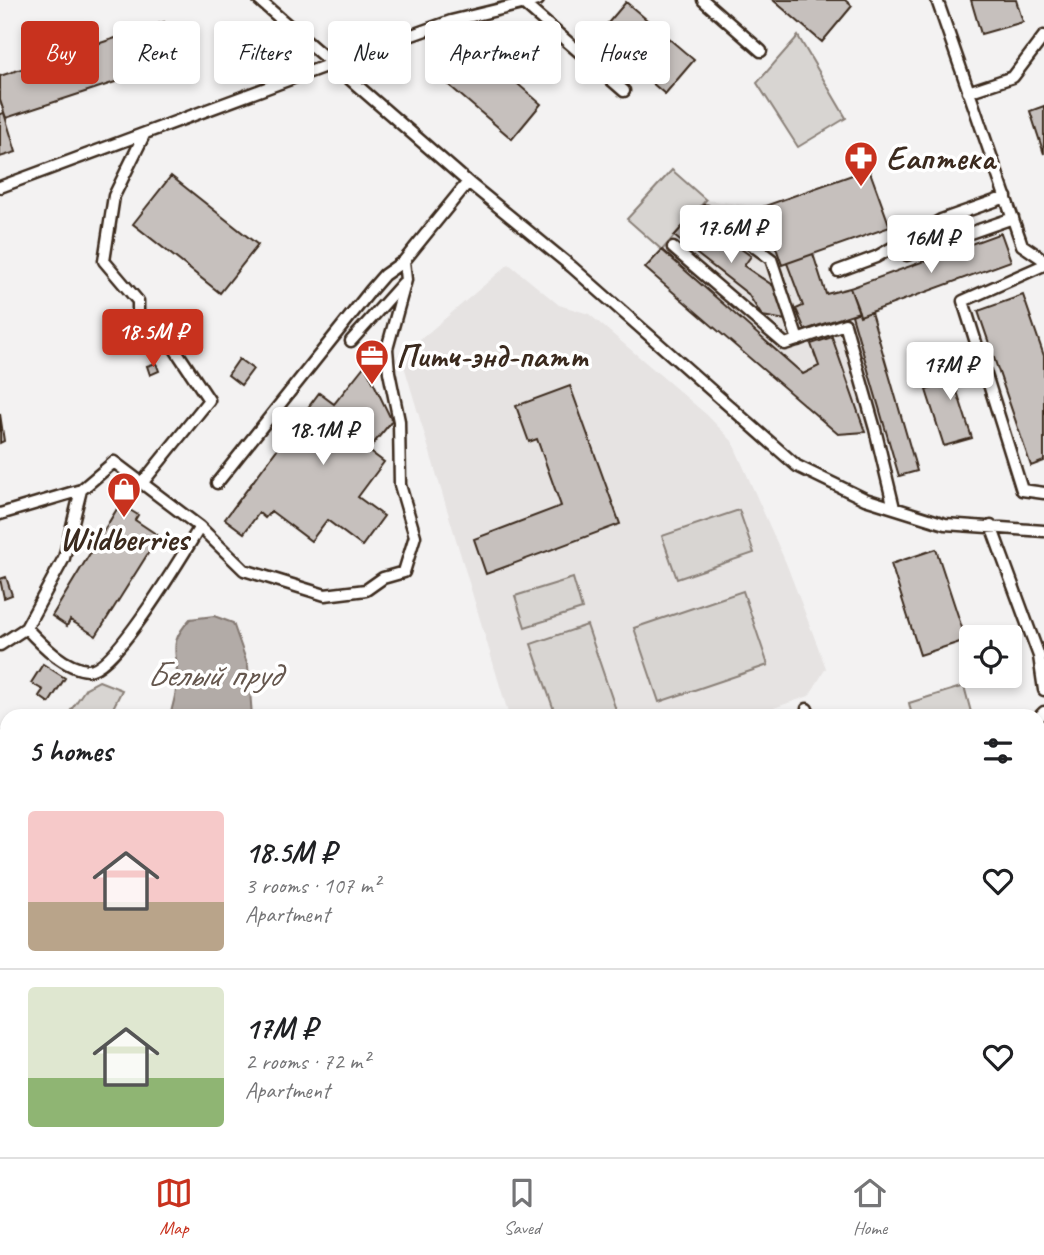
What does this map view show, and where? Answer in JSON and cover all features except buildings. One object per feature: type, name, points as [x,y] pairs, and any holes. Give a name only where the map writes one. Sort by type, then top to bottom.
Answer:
[{"type":"lane","points":[[259,0],[328,61]]},
{"type":"lane","points":[[411,36],[451,22],[538,0]]},
{"type":"lane","points":[[703,0],[761,51]]},
{"type":"lane","points":[[937,0],[1022,244],[1044,263],[963,302],[1022,490],[1044,493]]},
{"type":"lane","points":[[524,4],[624,91]]},
{"type":"lane","points":[[968,92],[1013,77],[1044,36]]},
{"type":"lane","points":[[0,187],[328,65]]},
{"type":"lane","points":[[354,84],[572,267],[797,466],[864,499],[945,524],[1044,531]]},
{"type":"lane","points":[[143,482],[209,400],[173,346],[150,338],[138,320],[138,301],[104,261],[114,196],[144,135]]},
{"type":"lane","points":[[217,483],[371,290],[384,275],[404,261],[468,182]]},
{"type":"lane","points":[[838,271],[876,257],[941,220],[1006,197]]},
{"type":"lane","points":[[706,211],[771,259],[798,340]]},
{"type":"lane","points":[[907,255],[1013,218]]},
{"type":"lane","points":[[673,248],[785,344],[845,324],[894,508]]},
{"type":"lane","points":[[0,514],[80,490],[114,462],[200,527],[244,570],[325,595],[366,590],[383,578],[404,572],[415,536],[400,485],[399,421],[387,349],[405,280],[404,261]]},
{"type":"lane","points":[[351,341],[405,280]]},
{"type":"lane","points":[[0,645],[26,628],[64,558],[80,490]]},
{"type":"lane","points":[[991,526],[1039,656],[1044,690]]},
{"type":"lane","points":[[26,628],[40,644],[75,667],[90,671],[103,665],[127,638],[200,527]]},
{"type":"shaded area","points":[[798,36],[846,118],[798,147],[757,83]]},
{"type":"shaded area","points":[[672,170],[706,200],[662,250],[627,219]]},
{"type":"shaded area","points":[[706,200],[762,207],[782,265],[813,254],[826,294],[850,288],[860,316],[871,312],[917,471],[899,476],[885,427],[838,434],[645,268]]},
{"type":"shaded area","points":[[509,264],[559,305],[589,314],[707,415],[732,441],[786,563],[826,668],[809,696],[771,709],[507,709],[401,356]]},
{"type":"shaded area","points":[[739,510],[754,553],[677,579],[662,536]]},
{"type":"shaded area","points":[[573,578],[582,609],[525,627],[515,596]]},
{"type":"shaded area","points":[[743,591],[768,665],[659,702],[634,628]]},
{"type":"shaded area","points":[[587,625],[616,709],[554,709],[531,644]]},
{"type":"shaded area","points":[[99,681],[122,690],[112,709],[72,709],[86,688]]},
{"type":"shaded area","points":[[959,688],[965,688],[970,709],[910,709],[909,703]]},
{"type":"water","name":"Белый пруд","points":[[214,616],[233,623],[248,666],[251,709],[172,709],[177,686],[176,641],[190,619]]},
{"type":"place","name":"Еаптека","points":[[861,188]]},
{"type":"place","name":"Питч-энд-патт","points":[[372,386]]},
{"type":"place","name":"Wildberries","points":[[124,519]]}]
